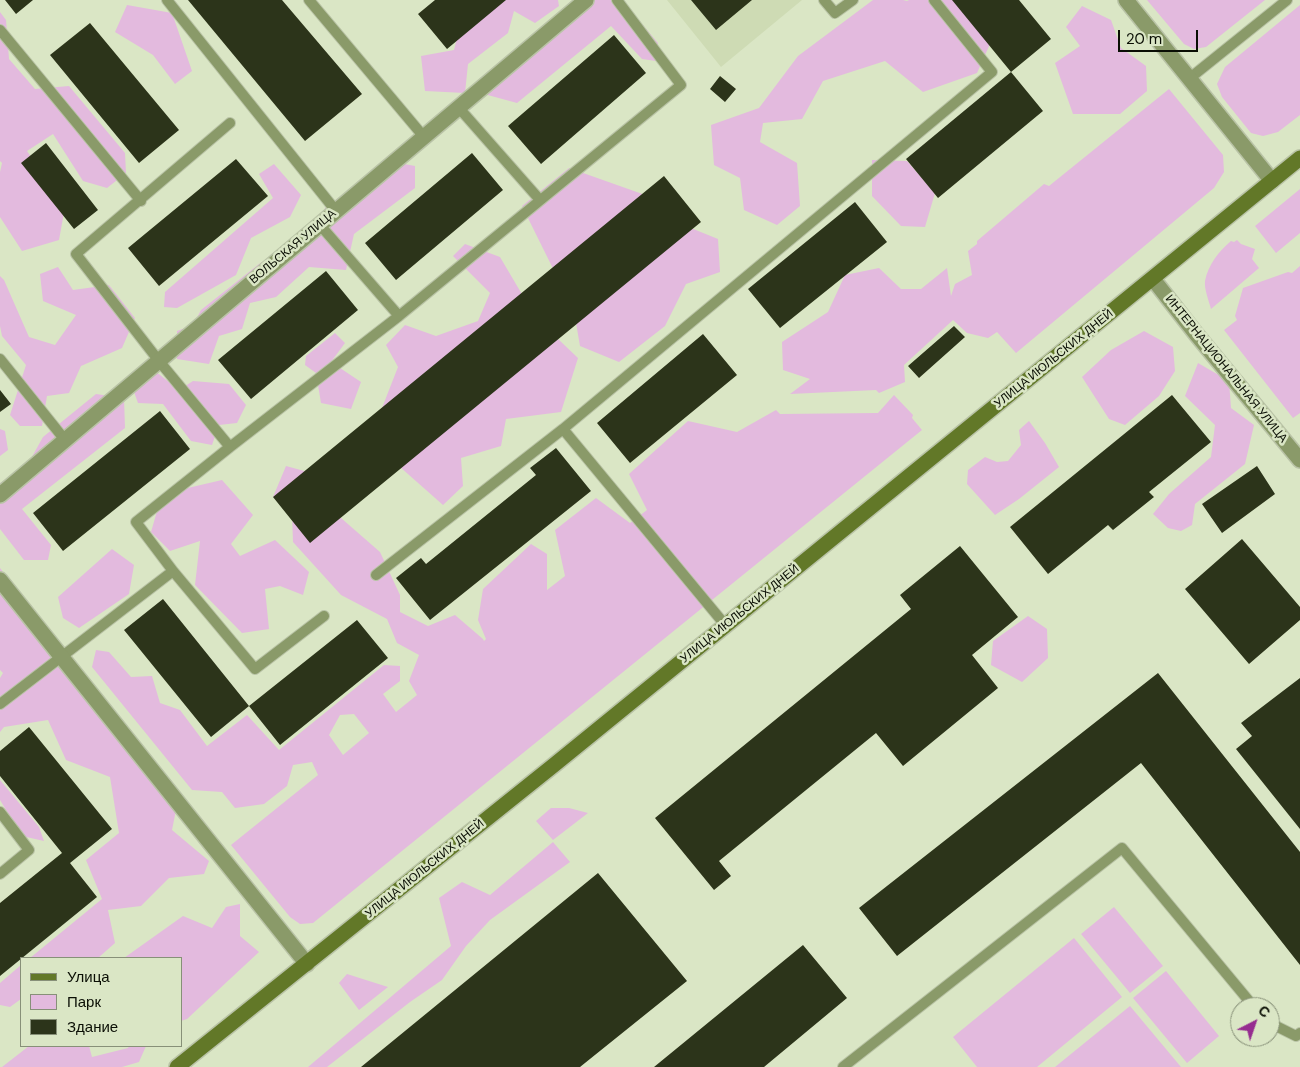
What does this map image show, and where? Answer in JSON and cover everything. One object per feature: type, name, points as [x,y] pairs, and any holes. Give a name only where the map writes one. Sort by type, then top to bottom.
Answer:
[{"type":"street","name":"ВОЛЬСКАЯ УЛИЦА","points":[[0,495],[586,0]]},
{"type":"street","points":[[1126,0],[1272,181]]},
{"type":"street","name":"УЛИЦА ИЮЛЬСКИХ ДНЕЙ","points":[[178,1067],[726,626],[1300,158]]},
{"type":"street","name":"ИНТЕРНАЦИОНАЛЬНАЯ УЛИЦА","points":[[1153,279],[1300,460]]},
{"type":"street","points":[[0,580],[307,964]]},
{"type":"lane","points":[[167,0],[336,211]]},
{"type":"lane","points":[[309,0],[424,137]]},
{"type":"lane","points":[[324,616],[255,670],[173,571],[136,522],[399,316],[681,85],[617,0]]},
{"type":"lane","points":[[824,0],[835,13],[852,0]]},
{"type":"lane","points":[[376,575],[563,429],[992,72],[934,0]]},
{"type":"lane","points":[[1190,78],[1287,0]]},
{"type":"lane","points":[[0,30],[141,201]]},
{"type":"lane","points":[[459,108],[540,200]]},
{"type":"lane","points":[[230,123],[141,201],[76,254],[159,361],[230,447]]},
{"type":"lane","points":[[320,225],[399,316]]},
{"type":"lane","points":[[0,359],[65,440]]},
{"type":"lane","points":[[563,429],[726,626]]},
{"type":"lane","points":[[0,704],[173,571]]},
{"type":"lane","points":[[0,812],[29,850],[0,874]]},
{"type":"lane","points":[[843,1067],[1122,848],[1246,997]]},
{"type":"lane","points":[[1280,1027],[1296,1036],[1300,1033]]},
{"type":"shaded area","points":[[667,0],[802,0],[721,67]]},
{"type":"green space","points":[[487,0],[558,0],[559,6],[535,23],[514,11],[508,33],[468,64],[465,93],[425,91],[421,56],[454,50],[462,18]]},
{"type":"green space","points":[[580,0],[622,0],[658,43],[656,61],[642,59],[611,26],[517,103],[484,94]]},
{"type":"green space","points":[[873,0],[954,0],[990,44],[977,73],[923,92],[885,61],[823,81],[802,119],[763,123],[760,142],[797,163],[800,206],[777,225],[744,210],[740,178],[714,165],[711,125],[759,108],[798,56]]},
{"type":"green space","points":[[1147,0],[1265,0],[1206,47],[1194,49],[1184,44]]},
{"type":"green space","points":[[127,5],[172,13],[192,71],[175,84],[153,55],[115,32]]},
{"type":"green space","points":[[1300,5],[1300,115],[1278,132],[1263,136],[1251,133],[1222,97],[1217,84],[1225,67]]},
{"type":"green space","points":[[1082,6],[1111,20],[1121,48],[1146,66],[1147,91],[1120,114],[1073,114],[1055,63],[1080,46],[1066,27]]},
{"type":"green space","points":[[0,12],[6,20],[9,59],[35,89],[69,86],[125,153],[126,173],[107,188],[83,181],[53,134],[27,151],[65,207],[59,240],[22,251],[0,217],[0,172],[2,163],[0,161]]},
{"type":"green space","points":[[1169,89],[1223,155],[1224,172],[1214,188],[1016,353],[997,332],[988,338],[967,333],[953,320],[904,365],[905,382],[879,393],[876,390],[790,394],[810,379],[783,370],[782,342],[828,312],[845,275],[879,268],[901,289],[921,289],[947,268],[951,296],[955,284],[972,275],[968,251],[977,244],[977,241],[1044,184],[1049,186]]},
{"type":"green space","points":[[872,160],[907,161],[935,193],[925,227],[901,226],[872,196]]},
{"type":"green space","points":[[388,161],[415,166],[415,188],[354,234],[346,270],[309,267],[276,297],[250,303],[242,329],[219,336],[209,364],[177,359],[177,331],[193,325],[201,310],[259,264],[317,235],[325,208]]},
{"type":"green space","points":[[274,164],[301,195],[290,217],[251,238],[236,275],[177,308],[164,307],[165,292],[273,198],[259,174]]},
{"type":"green space","points":[[569,168],[665,202],[676,222],[718,239],[720,272],[686,284],[665,326],[619,362],[580,346],[574,311],[522,206]]},
{"type":"green space","points":[[1300,189],[1300,233],[1276,253],[1255,226]]},
{"type":"green space","points":[[1237,240],[1241,244],[1255,249],[1252,259],[1259,268],[1211,309],[1205,288],[1206,275],[1211,264],[1222,249],[1231,241]]},
{"type":"green space","points":[[465,244],[500,257],[536,318],[578,358],[561,412],[506,419],[501,446],[461,458],[463,486],[443,505],[400,467],[380,413],[398,367],[386,345],[405,325],[436,336],[478,321],[490,293],[453,256]]},
{"type":"green space","points":[[1300,266],[1300,413],[1293,418],[1224,330],[1237,320],[1235,316],[1243,288],[1288,272],[1292,273]]},
{"type":"green space","points":[[58,267],[73,290],[109,285],[135,318],[122,348],[81,366],[69,393],[47,396],[42,426],[20,426],[10,415],[26,365],[2,336],[0,326],[0,276],[4,280],[29,337],[55,345],[76,315],[43,301],[40,274]]},
{"type":"green space","points":[[1144,331],[1173,347],[1175,371],[1159,396],[1125,425],[1109,419],[1082,377],[1111,350]]},
{"type":"green space","points":[[335,333],[345,343],[331,362],[361,382],[351,409],[321,403],[316,373],[305,365],[306,356]]},
{"type":"green space","points":[[1198,363],[1229,381],[1231,408],[1254,425],[1245,464],[1195,504],[1192,525],[1181,531],[1168,528],[1153,514],[1169,494],[1211,457],[1215,425],[1185,396]]},
{"type":"green space","points":[[155,371],[179,390],[193,381],[229,384],[246,405],[237,423],[219,425],[212,445],[191,441],[163,404],[138,403],[129,378]]},
{"type":"green space","points":[[96,394],[124,398],[125,428],[22,509],[51,545],[48,560],[24,560],[0,529],[0,483],[24,471],[43,437]]},
{"type":"green space","points":[[894,395],[913,415],[912,418],[922,430],[313,923],[300,924],[290,917],[231,845],[318,775],[312,762],[293,765],[287,786],[264,804],[235,808],[222,792],[192,790],[92,667],[96,650],[109,652],[131,677],[152,676],[160,703],[180,710],[207,746],[247,715],[279,750],[384,665],[400,666],[400,681],[383,694],[396,712],[417,695],[409,681],[419,655],[397,643],[387,619],[341,595],[293,542],[292,514],[273,497],[286,466],[308,472],[341,518],[380,552],[400,595],[400,612],[428,626],[455,615],[484,641],[486,639],[478,620],[483,589],[531,544],[547,554],[547,590],[565,576],[555,530],[596,498],[630,523],[647,510],[629,474],[688,421],[737,432],[776,410],[780,414],[878,413]],"holes":[[[354,714],[369,733],[343,755],[329,735],[340,715]]]},
{"type":"green space","points":[[1029,421],[1059,467],[1019,499],[995,515],[967,484],[968,470],[985,457],[997,462],[1008,461],[1021,445],[1019,430]]},
{"type":"green space","points":[[0,429],[5,431],[8,450],[0,456]]},
{"type":"green space","points":[[222,480],[253,515],[231,544],[240,556],[275,540],[309,572],[303,595],[280,586],[265,589],[269,629],[242,633],[195,585],[200,541],[170,551],[151,532],[162,494]]},
{"type":"green space","points":[[112,549],[134,565],[129,594],[79,628],[63,618],[58,597]]},
{"type":"green space","points":[[0,568],[179,795],[172,830],[209,861],[204,874],[169,878],[141,906],[108,910],[115,943],[99,957],[31,957],[102,899],[86,860],[119,833],[110,777],[66,760],[48,720],[4,727],[0,732],[0,678],[3,673],[0,670]]},
{"type":"green space","points":[[1028,616],[1047,629],[1048,658],[1022,682],[991,665],[993,641]]},
{"type":"green space","points":[[0,780],[39,827],[44,841],[22,836],[0,800]]},
{"type":"green space","points":[[551,808],[569,808],[588,813],[553,840],[536,821]]},
{"type":"green space","points":[[553,842],[570,862],[490,920],[466,946],[442,980],[410,1002],[327,1067],[308,1067],[451,946],[439,898],[462,882],[490,895]]},
{"type":"green space","points":[[240,904],[240,936],[259,952],[187,1019],[182,1021],[182,957],[125,957],[183,916],[212,928],[226,907]]},
{"type":"green space","points":[[1114,907],[1163,966],[1130,993],[1081,934]]},
{"type":"green space","points":[[1074,938],[1122,997],[1037,1067],[977,1067],[953,1037]]},
{"type":"green space","points":[[20,966],[20,1000],[10,1007],[0,1005],[0,983]]},
{"type":"green space","points":[[1166,971],[1219,1036],[1187,1063],[1133,998]]},
{"type":"green space","points":[[347,974],[388,987],[359,1010],[339,983]]},
{"type":"green space","points":[[1130,1006],[1181,1067],[1055,1067]]},
{"type":"green space","points":[[28,1047],[89,1047],[92,1057],[128,1047],[146,1047],[139,1062],[122,1067],[2,1067]]},
{"type":"building","points":[[5,0],[33,0],[16,14]]},
{"type":"building","points":[[188,0],[282,0],[362,94],[305,141]]},
{"type":"building","points":[[435,0],[506,0],[447,49],[418,14]]},
{"type":"building","points":[[691,0],[752,0],[716,30]]},
{"type":"building","points":[[952,0],[1019,0],[1051,39],[1011,72]]},
{"type":"building","points":[[90,23],[179,130],[139,163],[50,55]]},
{"type":"building","points":[[614,35],[646,73],[541,164],[508,126]]},
{"type":"building","points":[[1011,72],[1043,111],[938,198],[906,159]]},
{"type":"building","points":[[720,76],[736,89],[725,102],[710,89]]},
{"type":"building","points":[[46,143],[98,210],[74,229],[21,163]]},
{"type":"building","points":[[472,153],[503,190],[396,280],[365,243]]},
{"type":"building","points":[[236,159],[268,196],[159,286],[128,248]]},
{"type":"building","points":[[664,176],[701,222],[310,543],[273,497]]},
{"type":"building","points":[[855,202],[887,242],[780,328],[748,289]]},
{"type":"building","points":[[326,271],[358,310],[251,399],[218,360]]},
{"type":"building","points":[[954,326],[965,337],[919,378],[908,366]]},
{"type":"building","points":[[703,334],[737,375],[630,463],[597,423]]},
{"type":"building","points":[[0,390],[11,404],[0,412]]},
{"type":"building","points":[[1172,395],[1211,442],[1149,492],[1154,497],[1113,530],[1108,525],[1048,574],[1010,527]]},
{"type":"building","points":[[160,411],[190,449],[63,551],[33,513]]},
{"type":"building","points":[[556,448],[591,491],[430,620],[396,578],[421,558],[426,564],[536,475],[530,468]]},
{"type":"building","points":[[1257,466],[1275,494],[1222,533],[1202,504]]},
{"type":"building","points":[[1242,539],[1300,607],[1300,620],[1249,664],[1185,589]]},
{"type":"building","points":[[960,546],[1018,617],[972,655],[998,688],[903,766],[876,733],[719,861],[731,876],[714,890],[655,818],[911,609],[900,595]]},
{"type":"building","points":[[163,599],[249,706],[211,737],[124,630]]},
{"type":"building","points":[[357,620],[388,658],[280,745],[249,706]]},
{"type":"building","points":[[1158,673],[1300,852],[1300,965],[1141,763],[897,956],[859,908]]},
{"type":"building","points":[[1300,678],[1300,829],[1236,749],[1252,736],[1241,723]]},
{"type":"building","points":[[29,727],[112,829],[70,863],[97,897],[23,957],[20,957],[20,960],[0,976],[0,903],[62,853],[0,776],[0,751]]},
{"type":"building","points":[[598,873],[687,981],[580,1067],[361,1067]]},
{"type":"building","points":[[803,945],[847,998],[764,1067],[654,1067]]}]
